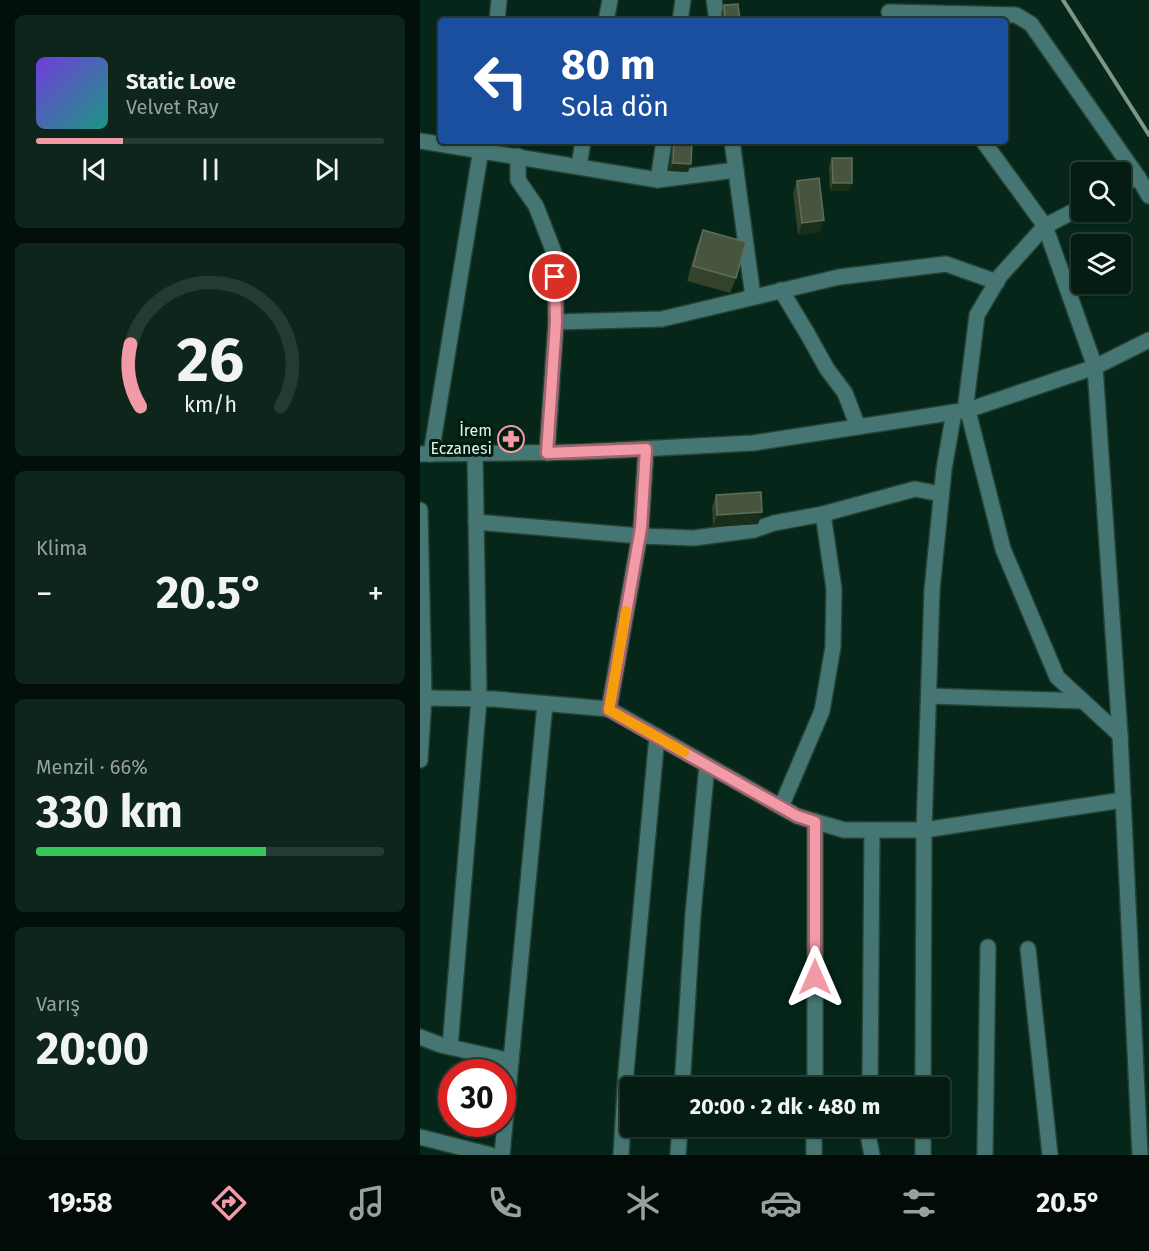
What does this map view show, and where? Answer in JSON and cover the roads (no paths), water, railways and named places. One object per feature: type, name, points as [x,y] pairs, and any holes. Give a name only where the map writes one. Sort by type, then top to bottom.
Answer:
[{"type":"street","points":[[497,18],[500,0]]},
{"type":"street","points":[[607,18],[610,0]]},
{"type":"street","points":[[680,18],[683,0]]},
{"type":"street","points":[[714,0],[717,18]]},
{"type":"street","points":[[889,11],[1016,15],[1031,24],[1149,196]]},
{"type":"street","points":[[420,141],[438,142]]},
{"type":"street","points":[[457,144],[481,146],[518,156],[658,180],[736,170]]},
{"type":"street","points":[[579,166],[583,144]]},
{"type":"street","points":[[658,180],[664,144]]},
{"type":"street","points":[[732,144],[753,297]]},
{"type":"street","points":[[985,144],[1045,226],[1095,367],[1124,800],[1140,1155]]},
{"type":"street","points":[[481,146],[426,454],[547,453],[753,443],[961,411],[1095,367],[1149,340]]},
{"type":"street","points":[[518,156],[518,180],[536,206],[555,255],[556,322],[547,453]]},
{"type":"street","points":[[1131,180],[1138,177]]},
{"type":"street","points":[[923,1077],[924,830],[928,696],[932,590],[944,468],[961,411],[966,403],[977,315],[1000,276],[1045,226],[1071,213]]},
{"type":"street","points":[[556,322],[662,319],[838,277],[946,264],[997,282]]},
{"type":"street","points":[[781,290],[827,369],[844,393],[858,427]]},
{"type":"street","points":[[961,411],[1003,549],[1057,677],[1120,735]]},
{"type":"street","points":[[609,710],[640,536],[646,449]]},
{"type":"street","points":[[450,1047],[479,699],[475,453]]},
{"type":"street","points":[[476,522],[640,536],[694,538],[754,530],[774,523],[823,514],[915,489],[941,494]]},
{"type":"street","points":[[420,510],[424,698],[421,751]]},
{"type":"street","points":[[781,807],[822,711],[833,647],[834,589],[823,514]]},
{"type":"street","points":[[928,696],[1083,700]]},
{"type":"street","points":[[424,698],[479,699],[609,710],[797,816],[844,830],[924,830],[1124,800]]},
{"type":"street","points":[[511,1059],[545,704]]},
{"type":"street","points":[[621,1155],[626,1072],[657,736]]},
{"type":"street","points":[[683,1077],[693,914],[707,765]]},
{"type":"street","points":[[815,822],[815,1077]]},
{"type":"street","points":[[870,1077],[872,830]]},
{"type":"street","points":[[985,1155],[988,947]]},
{"type":"street","points":[[1028,950],[1050,1155]]},
{"type":"street","points":[[420,1036],[441,1046],[502,1059]]},
{"type":"street","points":[[420,1137],[491,1155]]},
{"type":"street","points":[[502,1155],[504,1137]]},
{"type":"street","points":[[678,1155],[679,1137]]},
{"type":"street","points":[[814,1137],[814,1155]]},
{"type":"street","points":[[869,1137],[872,1155]]},
{"type":"street","points":[[922,1155],[923,1137]]},
{"type":"railway","points":[[1063,0],[1149,135]]},
{"type":"place","name":"İrem Eczanesi","points":[[511,439]]}]
